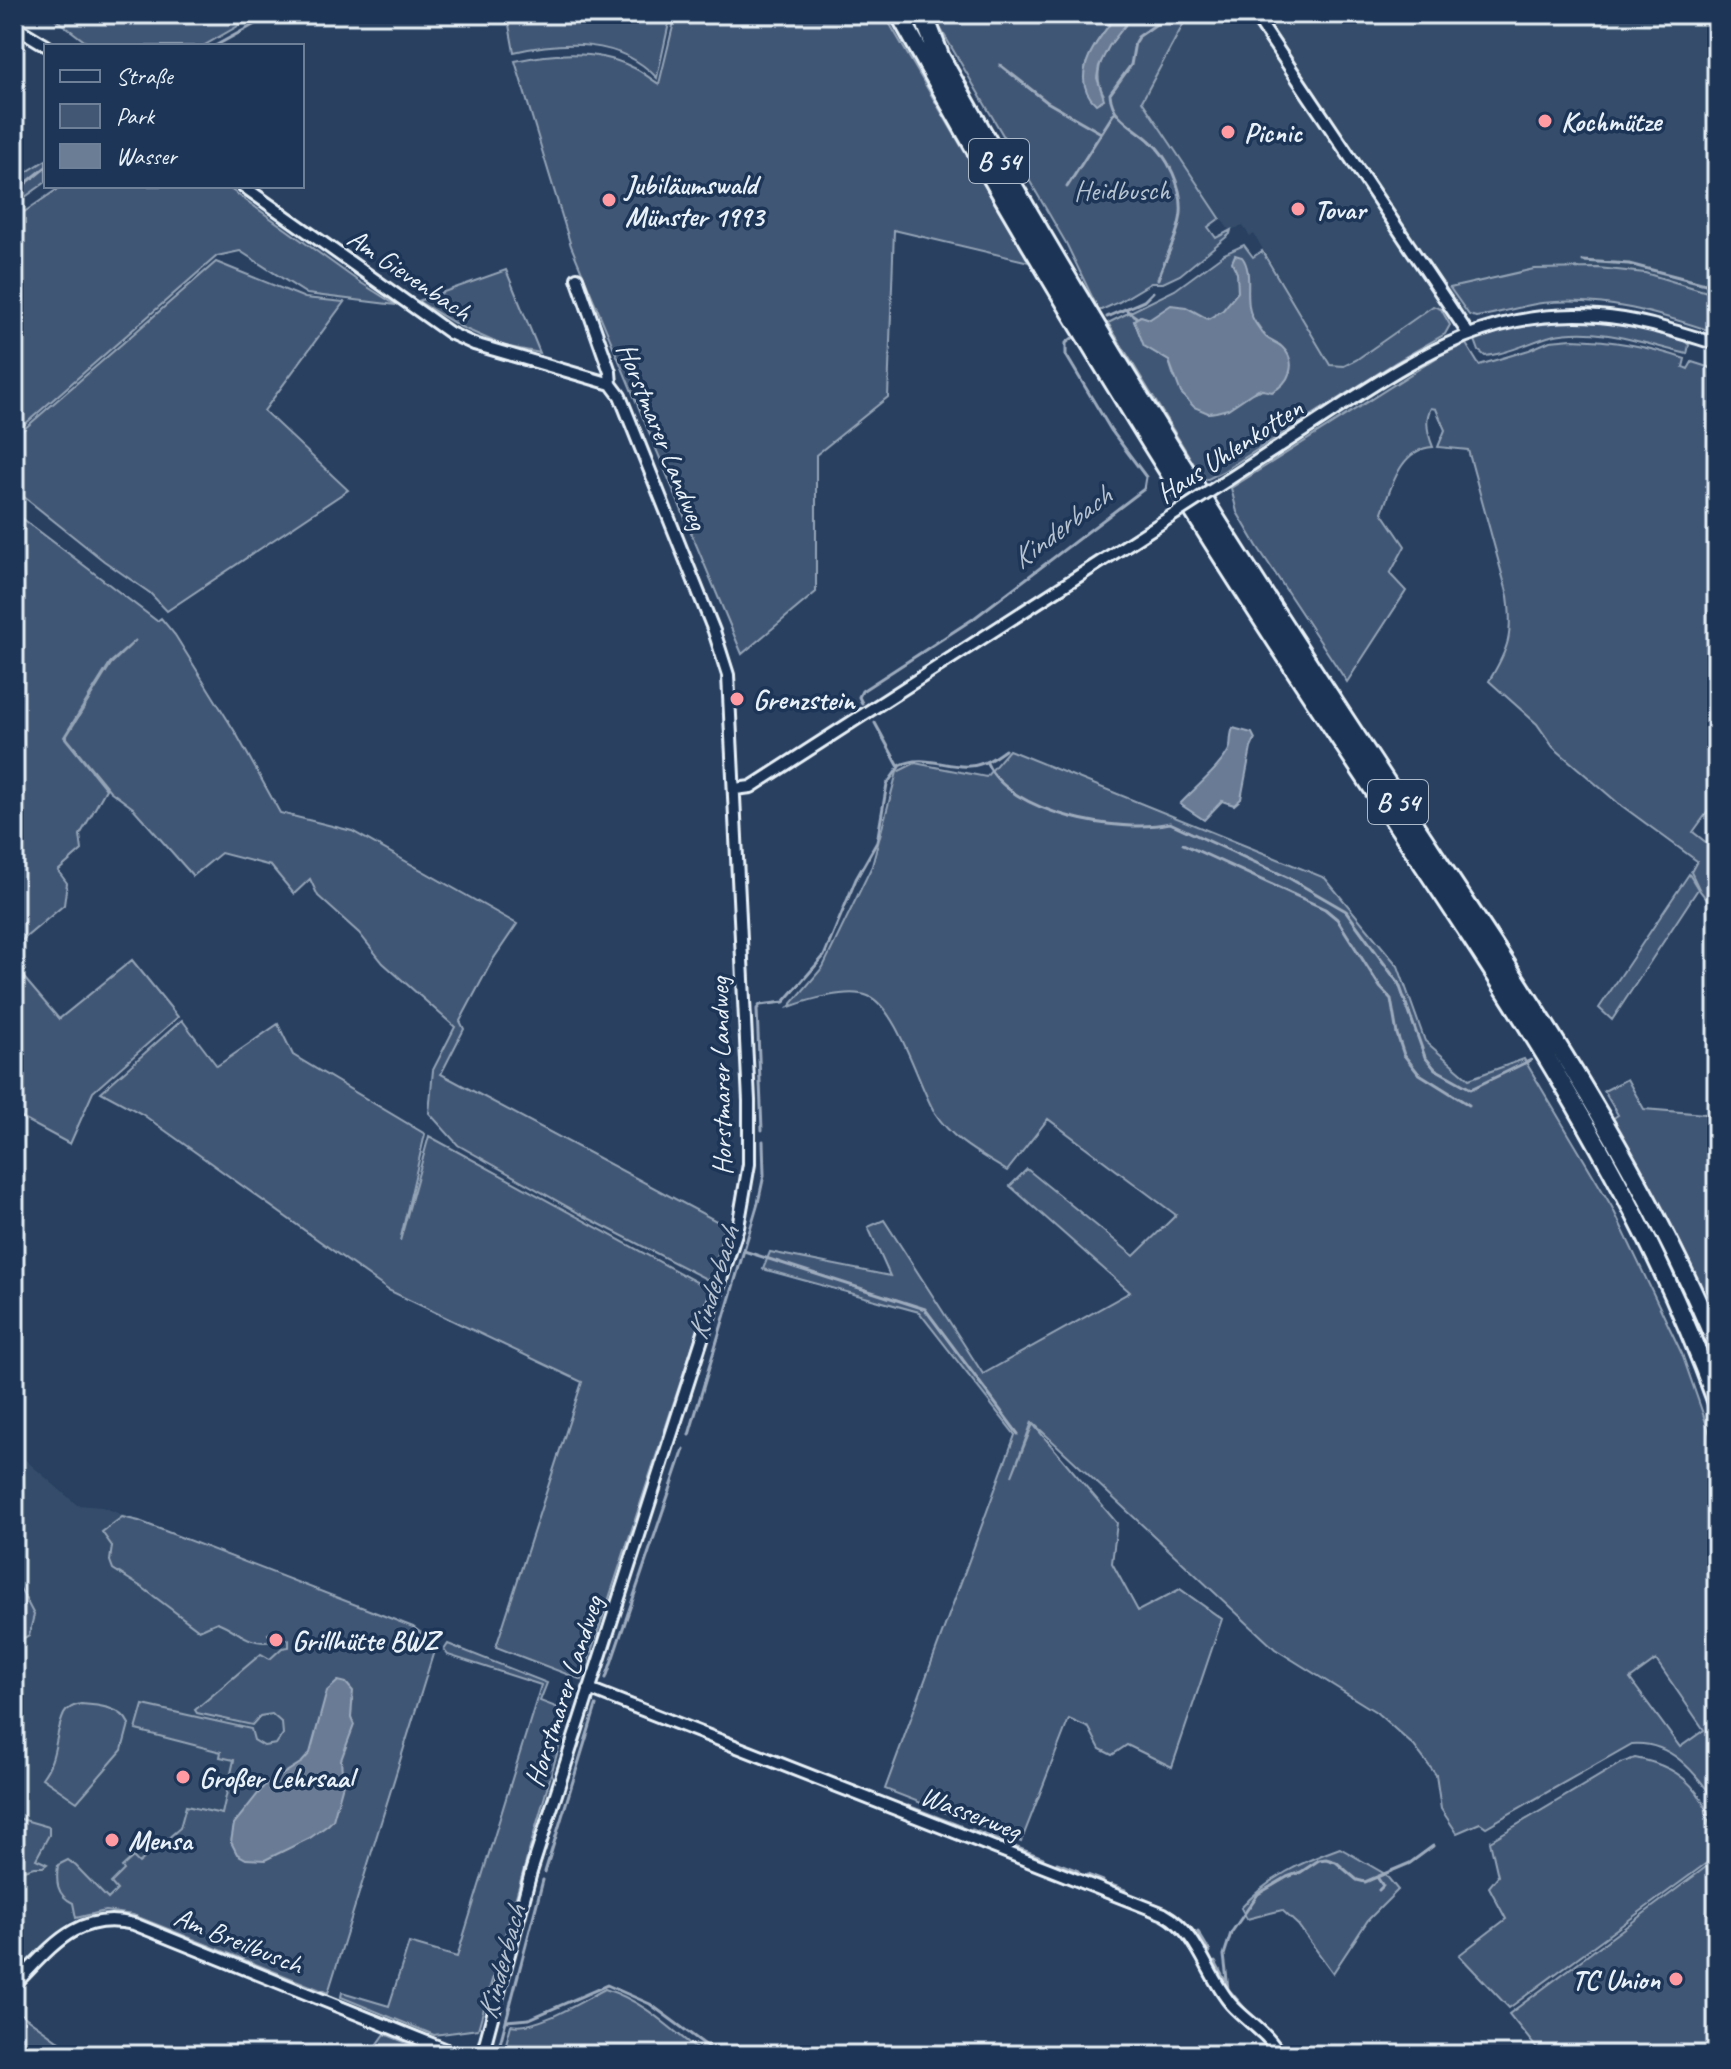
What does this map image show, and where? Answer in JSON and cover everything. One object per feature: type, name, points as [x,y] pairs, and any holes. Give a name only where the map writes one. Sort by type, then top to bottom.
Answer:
[{"type":"highway","name":"B 54","points":[[899,14],[1039,259],[1172,479],[1497,980],[1580,1114],[1654,1252],[1690,1331],[1717,1403]]},
{"type":"highway","name":"B 54","points":[[916,14],[1069,279],[1173,450],[1591,1103],[1664,1233],[1717,1346]]},
{"type":"highway","points":[[923,14],[938,53]]},
{"type":"street","points":[[1254,14],[1469,335]]},
{"type":"street","points":[[14,26],[44,44]]},
{"type":"street","name":"Am Gievenbach","points":[[246,188],[450,333],[474,344],[611,384]]},
{"type":"street","name":"Horstmarer Landweg","points":[[482,2055],[531,1872],[731,1250],[746,1193],[749,1164],[731,693],[722,652],[620,396],[611,384],[610,372],[577,278]]},
{"type":"street","name":"Haus Uhlenkotten","points":[[735,789],[751,787],[1433,350],[1469,335],[1532,318],[1584,315],[1643,322],[1717,344]]},
{"type":"street","name":"Wasserweg","points":[[589,1689],[1082,1879],[1164,1914],[1189,1934],[1228,2000],[1272,2043],[1279,2055]]},
{"type":"street","name":"Am Breilbusch","points":[[14,1985],[64,1936],[100,1920],[117,1920],[134,1924],[459,2055]]},
{"type":"shaded area","points":[[1196,14],[1717,14],[1717,295],[1645,273],[1572,268],[1534,269],[1497,276],[1451,288],[1469,315],[1414,340],[1340,380],[1254,234],[1250,236],[1243,226],[1229,230],[1142,101],[1185,21]]},
{"type":"shaded area","points":[[14,1450],[77,1505],[102,1507],[413,1627],[432,1646],[434,1651],[328,1993],[133,1915],[116,1911],[88,1914],[68,1923],[14,1972]]},
{"type":"green space","points":[[49,14],[259,14],[206,44],[88,44]]},
{"type":"green space","points":[[507,14],[671,14],[657,78],[642,65],[609,49],[571,45],[514,52]]},
{"type":"green space","points":[[676,14],[884,14],[1029,262],[894,230],[888,397],[816,455],[816,592],[742,654],[571,246],[515,61],[574,54],[604,57],[636,69],[659,84]]},
{"type":"green space","name":"Heidbusch","points":[[932,14],[1118,14],[1097,42],[1086,64],[1104,95],[1099,84],[1101,62],[1134,14],[1196,14],[1185,21],[1142,101],[1220,218],[1208,227],[1216,238],[1231,230],[1230,234],[1180,275],[1163,283],[1151,283],[1099,311],[1066,243]]},
{"type":"green space","points":[[44,161],[44,183],[14,205],[14,180]]},
{"type":"green space","points":[[59,188],[229,188],[396,305],[307,294],[240,251],[217,256],[16,432],[14,219]]},
{"type":"green space","points":[[1244,245],[1253,257],[1262,251],[1330,365],[1344,366],[1356,360],[1433,306],[1441,309],[1450,325],[1445,334],[1206,480],[1108,323],[1175,290],[1224,254]],"holes":[[[1140,316],[1257,324],[1266,337],[1277,343],[1266,390],[1251,393],[1224,409],[1208,413],[1174,377],[1169,361],[1144,345],[1134,320]]]},
{"type":"green space","points":[[216,262],[305,298],[344,302],[264,411],[348,490],[167,611],[150,593],[104,561],[14,489],[14,435]]},
{"type":"green space","points":[[1598,268],[1645,273],[1717,295],[1717,333],[1653,313],[1587,302],[1542,303],[1476,317],[1469,315],[1450,288],[1534,269]]},
{"type":"green space","points":[[506,270],[540,353],[504,346],[461,327],[418,301]]},
{"type":"green space","points":[[1581,320],[1639,326],[1669,334],[1689,345],[1687,354],[1603,334],[1568,333],[1485,356],[1479,351],[1475,340],[1515,327]]},
{"type":"green space","points":[[1572,339],[1644,347],[1685,359],[1683,367],[1688,369],[1692,362],[1717,370],[1717,799],[1693,832],[1717,851],[1717,912],[1700,891],[1691,872],[1697,861],[1618,803],[1553,747],[1537,724],[1489,681],[1508,641],[1508,596],[1468,450],[1438,447],[1445,430],[1436,409],[1431,408],[1427,422],[1433,447],[1422,449],[1405,462],[1382,512],[1405,546],[1390,574],[1406,591],[1347,682],[1237,512],[1231,488],[1441,355],[1466,344],[1479,365],[1550,341]]},
{"type":"green space","points":[[14,512],[157,621],[161,618],[175,635],[237,735],[280,813],[352,831],[517,924],[492,961],[460,1021],[464,1029],[441,1074],[724,1225],[712,1282],[584,1216],[458,1145],[429,1113],[433,1070],[455,1027],[383,963],[359,933],[318,896],[310,879],[294,894],[271,866],[221,853],[193,876],[133,808],[110,791],[66,737],[111,664],[136,640],[110,663],[64,737],[106,789],[80,835],[82,850],[58,871],[67,883],[64,905],[14,947]]},
{"type":"green space","points":[[1009,750],[1325,878],[1398,966],[1425,1041],[1469,1079],[1524,1059],[1612,1207],[1682,1354],[1717,1454],[1717,1803],[1691,1770],[1671,1753],[1646,1744],[1632,1744],[1486,1827],[1480,1823],[1457,1833],[1441,1809],[1436,1775],[1414,1746],[1376,1712],[1275,1649],[1032,1422],[1012,1476],[1033,1424],[1117,1523],[1112,1563],[1138,1611],[1180,1589],[1222,1619],[1172,1767],[1127,1745],[1112,1755],[1100,1749],[1089,1728],[1069,1719],[1021,1842],[885,1789],[1015,1435],[919,1312],[763,1269],[770,1252],[890,1276],[868,1227],[884,1220],[983,1374],[1130,1292],[1010,1186],[1027,1169],[1134,1256],[1176,1215],[1048,1119],[1007,1171],[968,1146],[935,1113],[898,1031],[879,1003],[868,996],[839,994],[789,1007],[823,967],[872,866],[897,772],[915,763],[986,777]],"holes":[[[1656,1660],[1704,1730],[1680,1747],[1630,1679]]]},
{"type":"green space","points":[[1689,874],[1698,889],[1612,1020],[1599,1008]]},
{"type":"green space","points":[[132,960],[178,1017],[93,1092],[70,1144],[14,1114],[14,966],[59,1019]]},
{"type":"green space","points":[[182,1020],[217,1066],[278,1024],[293,1055],[425,1134],[400,1241],[429,1136],[711,1290],[582,1680],[496,1647],[582,1382],[388,1290],[142,1114],[101,1092]]},
{"type":"green space","points":[[1627,1079],[1644,1109],[1717,1115],[1717,1328],[1609,1121],[1618,1115],[1604,1091]]},
{"type":"green space","points":[[122,1517],[413,1627],[425,1636],[434,1651],[328,1993],[133,1915],[105,1911],[76,1918],[73,1903],[60,1892],[58,1865],[68,1860],[108,1899],[117,1890],[111,1883],[124,1870],[122,1867],[133,1857],[139,1863],[180,1828],[186,1806],[222,1814],[234,1760],[220,1757],[221,1752],[136,1730],[143,1705],[251,1729],[254,1740],[264,1746],[276,1744],[283,1734],[282,1723],[272,1714],[260,1716],[252,1725],[195,1710],[261,1654],[270,1659],[282,1648],[289,1647],[289,1640],[280,1635],[276,1637],[272,1632],[268,1634],[272,1641],[256,1641],[217,1622],[199,1630],[113,1569],[110,1561],[112,1546],[102,1532]]},
{"type":"green space","points":[[14,1577],[34,1615],[29,1635],[14,1644]]},
{"type":"green space","points":[[448,1644],[547,1683],[540,1701],[569,1712],[478,2029],[434,2035],[341,1997],[342,1992],[389,2006],[409,1943],[457,1957],[541,1685],[448,1655],[444,1650]]},
{"type":"green space","points":[[81,1704],[115,1710],[129,1724],[122,1750],[77,1802],[42,1778],[51,1763],[64,1714],[69,1708]]},
{"type":"green space","points":[[1635,1758],[1672,1771],[1697,1793],[1710,1824],[1708,1862],[1509,2008],[1459,1955],[1506,1919],[1489,1887],[1498,1876],[1490,1841],[1621,1763]]},
{"type":"green space","points":[[14,1817],[49,1827],[49,1835],[36,1859],[47,1864],[43,1867],[24,1870],[20,1867],[20,1857],[14,1856]]},
{"type":"green space","points":[[1340,1848],[1385,1874],[1398,1890],[1368,1920],[1333,1973],[1298,1925],[1282,1910],[1247,1919],[1241,1908],[1262,1888],[1286,1872]]},
{"type":"green space","points":[[1712,1856],[1717,1858],[1717,2055],[1542,2055],[1509,2014],[1710,1864]]},
{"type":"green space","points":[[605,1989],[646,2009],[704,2055],[503,2055],[511,2025],[533,2024]]},
{"type":"green space","points":[[14,2009],[78,2055],[14,2055]]},
{"type":"green space","points":[[385,2034],[436,2055],[370,2055]]},
{"type":"water","points":[[1118,14],[1134,14],[1109,46],[1099,66],[1097,78],[1104,99],[1096,104],[1084,82],[1085,70],[1095,45]]},
{"type":"water","points":[[1235,255],[1242,257],[1247,269],[1252,318],[1266,337],[1287,353],[1290,372],[1272,392],[1258,389],[1228,409],[1208,413],[1194,407],[1181,393],[1169,361],[1144,346],[1134,320],[1141,316],[1150,319],[1171,305],[1186,307],[1208,319],[1223,310],[1238,292],[1237,273],[1232,262]]},
{"type":"water","points":[[1233,728],[1252,733],[1255,739],[1241,799],[1234,805],[1222,801],[1204,820],[1180,804],[1227,754]]},
{"type":"water","points":[[338,1681],[346,1683],[353,1691],[351,1718],[354,1725],[341,1760],[343,1784],[333,1820],[310,1838],[265,1860],[246,1859],[237,1854],[231,1842],[234,1824],[264,1786],[302,1762],[310,1753],[327,1691]]},
{"type":"waterway","points":[[219,44],[273,14]]},
{"type":"waterway","name":"Kinderbach","points":[[1158,279],[1180,221],[1180,193],[1162,155],[1119,115],[1110,94],[1131,65],[1138,37],[1179,14]]},
{"type":"waterway","points":[[1000,65],[1047,102],[1101,133]]},
{"type":"waterway","points":[[1067,187],[1114,113]]},
{"type":"waterway","points":[[14,193],[44,169]]},
{"type":"waterway","points":[[1583,261],[1629,264],[1717,287]]},
{"type":"waterway","name":"Kinderbach","points":[[1107,317],[1144,301],[1153,292]]},
{"type":"waterway","points":[[1126,310],[1136,317]]},
{"type":"waterway","name":"Kinderbach","points":[[862,703],[859,697],[862,691],[973,619],[1144,489],[1146,477],[1111,430],[1066,355],[1066,343],[1075,336]]},
{"type":"waterway","name":"Kinderbach","points":[[762,1130],[757,1009],[760,1005],[784,1002],[824,956],[856,879],[877,842],[887,784],[899,767],[875,723]]},
{"type":"waterway","points":[[899,766],[917,761],[975,765],[989,761],[1005,750]]},
{"type":"waterway","points":[[987,763],[999,781],[1041,807],[1096,822],[1149,826],[1170,823],[1289,878],[1346,911],[1399,984],[1425,1057],[1435,1069],[1471,1089],[1531,1060]]},
{"type":"waterway","points":[[1183,844],[1325,909],[1337,919],[1380,987],[1391,999],[1404,1055],[1418,1073],[1469,1105]]},
{"type":"waterway","name":"Kinderbach","points":[[689,1435],[758,1203],[764,1175],[763,1141]]},
{"type":"waterway","points":[[744,1251],[925,1309],[1018,1434]]},
{"type":"waterway","name":"Kinderbach","points":[[606,1678],[684,1449]]},
{"type":"waterway","name":"Kinderbach","points":[[545,1872],[596,1706]]},
{"type":"waterway","points":[[908,1806],[960,1826]]},
{"type":"waterway","points":[[972,1830],[1043,1858]]},
{"type":"waterway","points":[[1252,2017],[1228,1989],[1224,1955],[1231,1933],[1258,1894],[1326,1859],[1336,1862],[1357,1880],[1365,1882],[1410,1863],[1433,1846]]},
{"type":"waterway","points":[[1057,1863],[1078,1871]]},
{"type":"waterway","points":[[1087,1875],[1103,1881]]},
{"type":"waterway","points":[[1377,1877],[1383,1886],[1379,1890]]},
{"type":"waterway","name":"Kinderbach","points":[[497,2055],[543,1880]]},
{"type":"waterway","points":[[1111,1885],[1125,1890]]},
{"type":"waterway","points":[[1198,1932],[1210,1952]]},
{"type":"waterway","points":[[1215,1962],[1226,1983]]},
{"type":"waterway","points":[[506,2021],[529,2019],[607,1985],[650,2004],[719,2055]]},
{"type":"waterway","points":[[1245,2026],[1257,2037]]},
{"type":"waterway","points":[[1267,2047],[1272,2055]]},
{"type":"place","name":"Kochmütze","points":[[1545,121]]},
{"type":"place","name":"Picnic","points":[[1228,132]]},
{"type":"place","name":"Jubiläumswald Münster 1993","points":[[609,200]]},
{"type":"place","name":"Tovar","points":[[1298,209]]},
{"type":"place","name":"Grenzstein","points":[[737,699]]},
{"type":"place","name":"Grillhütte BWZ","points":[[276,1640]]},
{"type":"place","name":"Großer Lehrsaal","points":[[183,1777]]},
{"type":"place","name":"Mensa","points":[[112,1840]]},
{"type":"place","name":"TC Union","points":[[1676,1979]]}]
